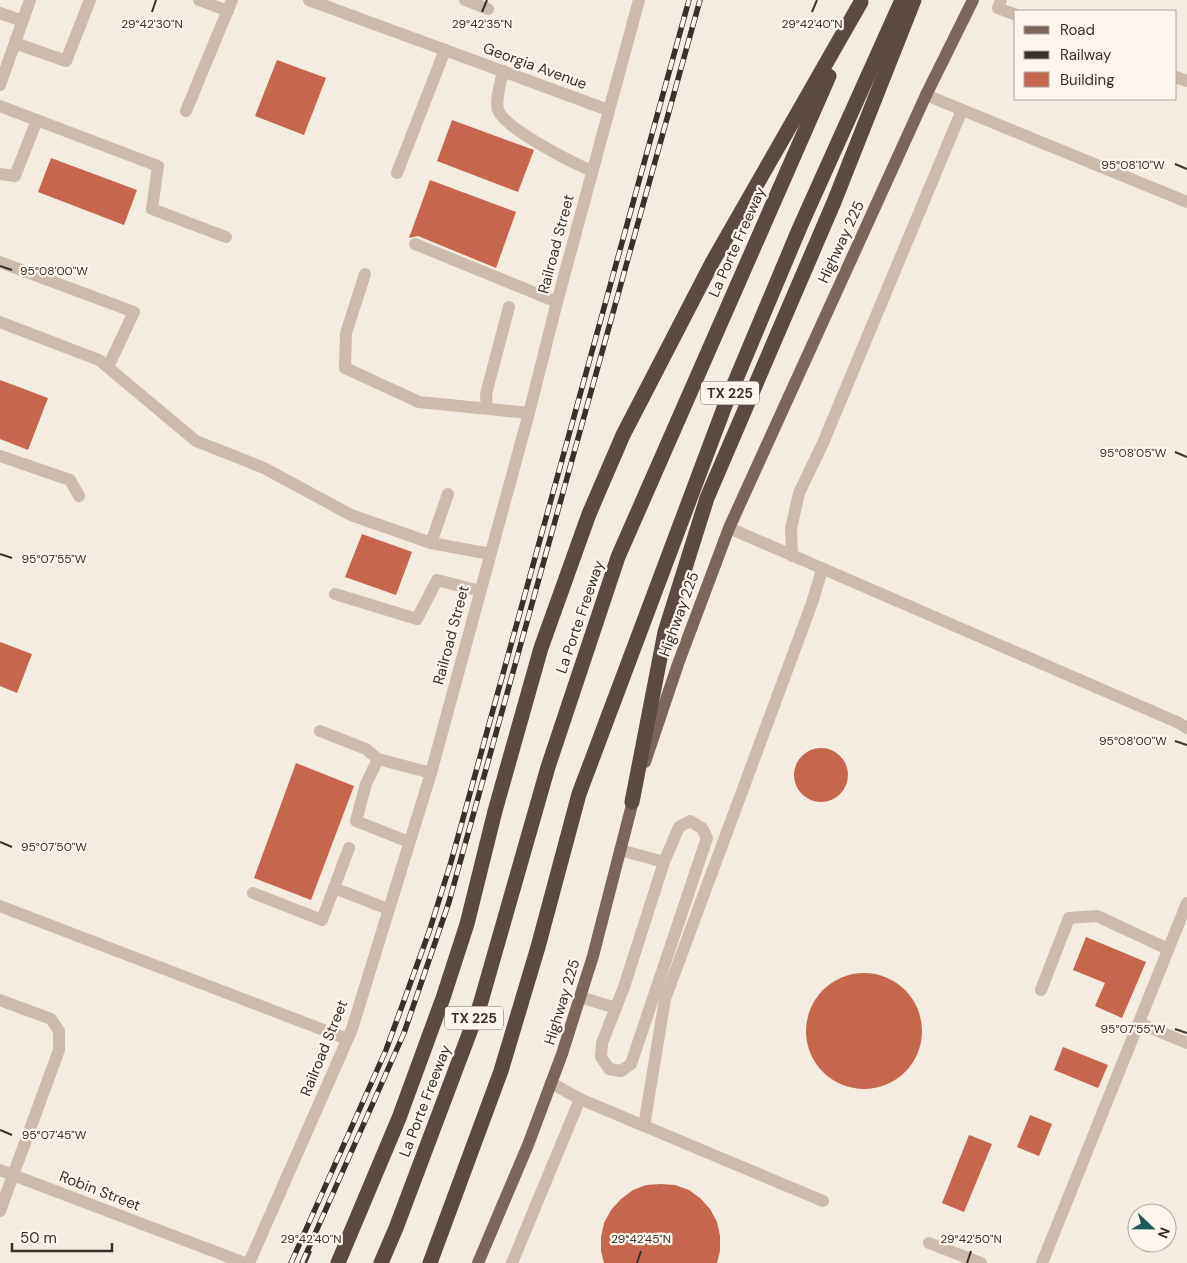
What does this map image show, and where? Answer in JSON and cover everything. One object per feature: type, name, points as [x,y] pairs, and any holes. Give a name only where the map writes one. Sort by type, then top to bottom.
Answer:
[{"type":"highway","name":"TX 225","points":[[430,1263],[501,1071],[538,947],[579,794],[724,408],[800,227],[902,0]]},
{"type":"highway","points":[[632,802],[665,632],[707,498],[834,202],[914,0]]},
{"type":"highway","points":[[338,1263],[399,1118],[443,998],[467,924],[495,810],[541,648],[588,514],[624,435],[713,262],[862,1]]},
{"type":"highway","name":"La Porte Freeway","points":[[381,1263],[396,1228],[480,1004],[548,767],[618,557],[862,1]]},
{"type":"main road","name":"Highway 225","points":[[478,1263],[528,1145],[562,1054],[593,956],[632,802],[678,664],[728,528],[926,95],[973,0]]},
{"type":"street","points":[[0,85],[30,0]]},
{"type":"street","points":[[15,43],[66,60],[90,0]]},
{"type":"street","points":[[186,111],[230,6],[199,0]]},
{"type":"street","name":"Georgia Avenue","points":[[309,0],[331,4],[445,50],[608,110]]},
{"type":"street","points":[[465,0],[488,9]]},
{"type":"street","name":"Railroad Street","points":[[249,1263],[352,1029],[431,773],[530,413],[557,302],[639,0]]},
{"type":"street","points":[[1001,0],[998,8],[1014,14]]},
{"type":"street","points":[[0,13],[22,21]]},
{"type":"street","points":[[397,173],[445,50]]},
{"type":"street","points":[[503,71],[498,111],[509,124],[564,159],[592,171]]},
{"type":"street","points":[[926,95],[1187,202]]},
{"type":"street","points":[[0,106],[158,166],[152,209],[226,237]]},
{"type":"street","points":[[792,556],[791,528],[799,493],[823,443],[962,110]]},
{"type":"street","points":[[0,174],[15,176],[37,120]]},
{"type":"street","points":[[415,244],[557,302]]},
{"type":"street","points":[[0,262],[134,312],[108,368]]},
{"type":"street","points":[[365,274],[346,333],[345,368],[419,402],[530,413]]},
{"type":"street","points":[[487,408],[486,394],[509,307]]},
{"type":"street","points":[[0,322],[99,360],[196,440],[264,468],[351,515],[431,542],[490,554]]},
{"type":"street","points":[[0,456],[70,480],[79,496]]},
{"type":"street","points":[[431,542],[448,494]]},
{"type":"street","points":[[728,528],[1187,728]]},
{"type":"street","points":[[644,1126],[665,999],[809,612],[822,570]]},
{"type":"street","points":[[335,594],[417,619],[437,580],[480,590]]},
{"type":"street","points":[[320,731],[366,749],[378,758],[431,773]]},
{"type":"street","points":[[378,758],[366,784],[356,821],[409,842]]},
{"type":"street","points":[[690,821],[702,828],[706,838],[630,1064],[621,1071],[609,1069],[601,1057],[602,1044],[616,1008],[664,862],[678,827],[690,821]]},
{"type":"street","points":[[253,893],[322,920],[349,848]]},
{"type":"street","points":[[620,850],[664,862]]},
{"type":"street","points":[[334,888],[388,909]]},
{"type":"street","points":[[1042,1263],[1187,903]]},
{"type":"street","points":[[0,906],[347,1039]]},
{"type":"street","points":[[1041,990],[1069,918],[1097,916],[1168,949]]},
{"type":"street","points":[[580,998],[616,1008]]},
{"type":"street","points":[[0,1000],[51,1019],[59,1031],[59,1050],[0,1211]]},
{"type":"street","points":[[1139,1023],[1187,1043]]},
{"type":"street","points":[[551,1083],[580,1100],[823,1201]]},
{"type":"street","points":[[512,1263],[580,1100]]},
{"type":"street","name":"Robin Street","points":[[0,1170],[245,1263]]},
{"type":"street","points":[[929,1243],[981,1263]]},
{"type":"building","points":[[277,60],[326,78],[304,135],[255,116]]},
{"type":"building","points":[[452,120],[534,150],[518,192],[437,161]]},
{"type":"building","points":[[51,158],[137,190],[124,225],[38,192]]},
{"type":"building","points":[[430,180],[516,212],[496,268],[418,236],[409,238]]},
{"type":"building","points":[[0,380],[48,398],[28,450],[0,439]]},
{"type":"building","points":[[362,534],[412,552],[396,595],[345,577]]},
{"type":"building","points":[[0,642],[32,654],[17,693],[0,686]]},
{"type":"building","points":[[821,748],[831,750],[840,756],[846,765],[848,775],[846,785],[840,794],[831,800],[821,802],[811,800],[802,794],[796,785],[794,775],[796,765],[802,756],[811,750]]},
{"type":"building","points":[[296,763],[354,786],[311,900],[254,878]]},
{"type":"building","points":[[1086,937],[1146,962],[1122,1018],[1095,1006],[1105,983],[1073,970]]},
{"type":"building","points":[[864,973],[886,977],[905,990],[918,1009],[922,1031],[918,1053],[905,1072],[886,1085],[864,1089],[842,1085],[823,1072],[810,1053],[806,1031],[810,1009],[823,990],[842,977]]},
{"type":"building","points":[[1063,1047],[1108,1065],[1098,1088],[1054,1070]]},
{"type":"building","points":[[1030,1115],[1052,1124],[1039,1156],[1017,1147]]},
{"type":"building","points":[[969,1135],[992,1144],[964,1212],[942,1203]]},
{"type":"building","points":[[646,1185],[675,1185],[689,1190],[710,1209],[717,1222],[720,1236],[720,1251],[717,1263],[604,1263],[601,1251],[601,1237],[604,1223],[611,1210],[633,1190]]},
{"type":"railway","points":[[291,1263],[386,1050],[429,932],[451,862],[689,0]]},
{"type":"railway","points":[[302,1263],[404,1033],[449,902],[700,0]]}]
